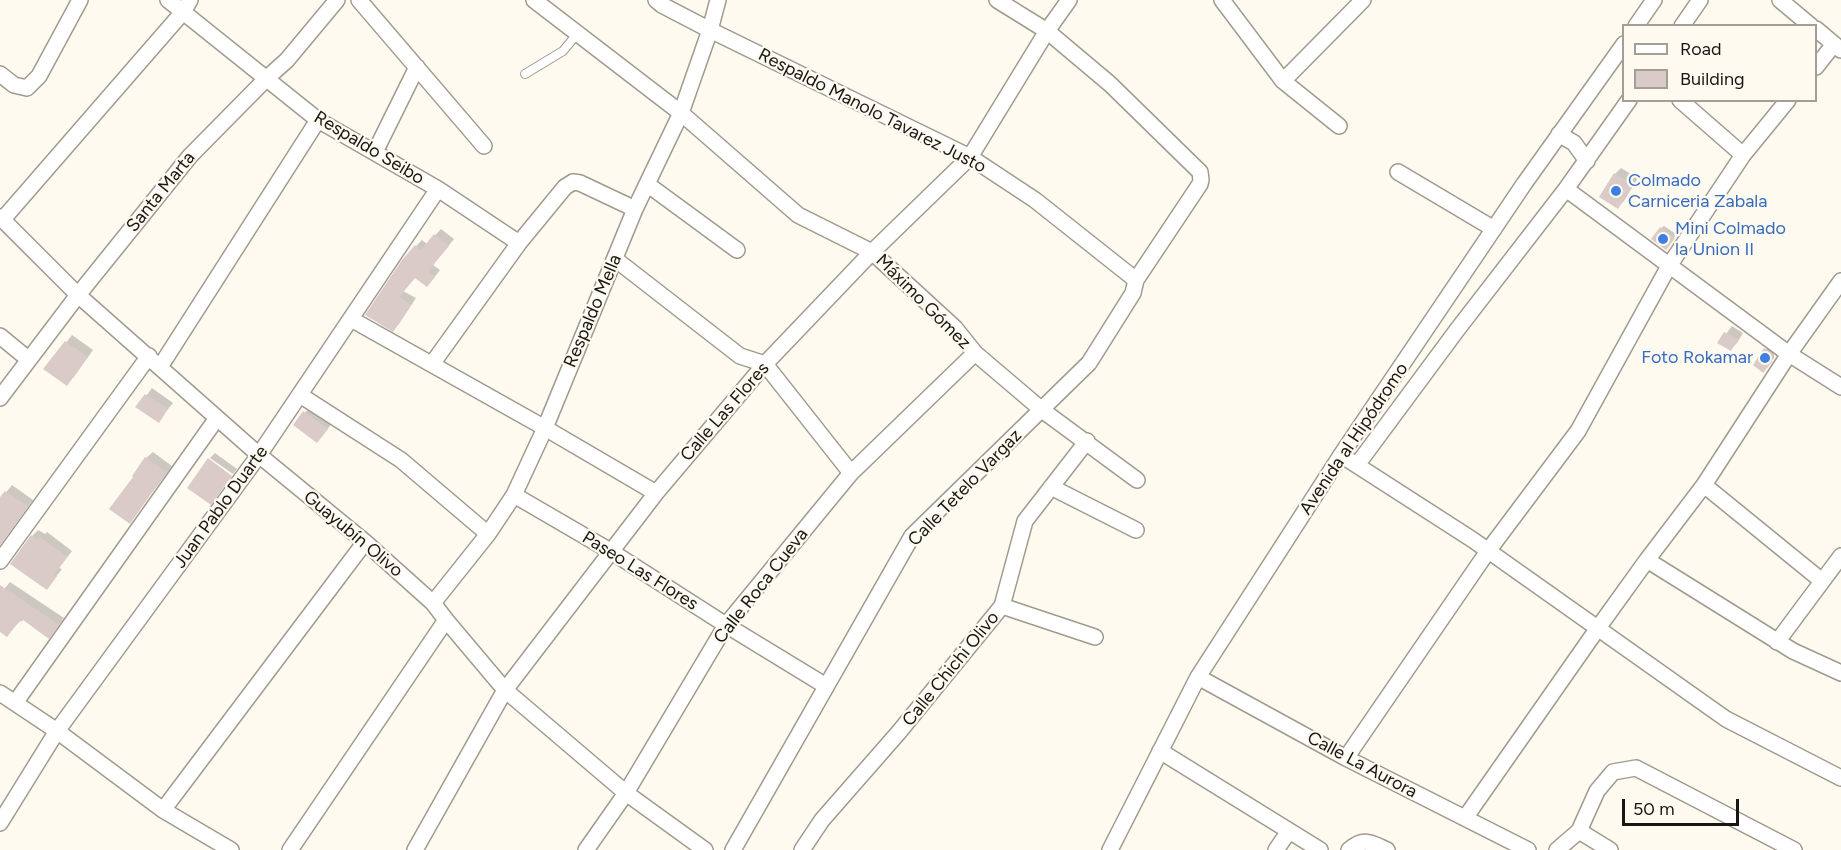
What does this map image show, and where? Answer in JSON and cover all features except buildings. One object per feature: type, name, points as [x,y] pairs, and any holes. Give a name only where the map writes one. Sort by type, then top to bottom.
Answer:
[{"type":"street","points":[[0,74],[14,85],[27,88],[39,76],[80,0]]},
{"type":"street","name":"Respaldo Seibo","points":[[168,0],[187,6],[318,120],[438,189],[519,243]]},
{"type":"street","name":"Santa Marta","points":[[0,398],[78,294],[190,156],[267,78],[288,60],[337,0]]},
{"type":"street","points":[[359,0],[484,146]]},
{"type":"street","name":"Máximo Gómez","points":[[534,0],[681,112],[798,215],[872,252],[955,328],[975,353],[1042,410],[1137,480]]},
{"type":"street","name":"Respaldo Manolo Tavarez Justo","points":[[656,0],[710,30],[970,157],[1035,200],[1136,280]]},
{"type":"street","name":"Respaldo Mella","points":[[433,603],[488,534],[514,495],[545,428],[635,209],[681,112],[710,30],[718,0]]},
{"type":"street","points":[[997,0],[1047,31]]},
{"type":"street","name":"Calle Las Flores","points":[[415,850],[505,690],[656,493],[765,364],[872,252],[970,157],[1068,0]]},
{"type":"street","points":[[1222,0],[1283,81],[1339,126]]},
{"type":"street","points":[[1283,81],[1364,0]]},
{"type":"street","points":[[1637,24],[1654,0]]},
{"type":"street","points":[[1683,24],[1700,0]]},
{"type":"street","points":[[1780,0],[1809,24]]},
{"type":"street","points":[[2,218],[187,6]]},
{"type":"street","name":"Calle Tetelo Vargaz","points":[[733,850],[912,536],[1089,363],[1133,292],[1136,280],[1200,184],[1200,172],[1110,84],[1047,31]]},
{"type":"street","points":[[1817,31],[1838,47],[1817,65]]},
{"type":"street","name":"Avenida al Hipódromo","points":[[1110,850],[1198,677],[1341,455],[1559,134],[1622,45]]},
{"type":"street","points":[[375,152],[417,68]]},
{"type":"street","points":[[1357,465],[1587,161],[1628,102]]},
{"type":"street","points":[[1682,102],[1743,156]]},
{"type":"street","points":[[1346,758],[1488,551],[1578,431],[1669,266],[1743,156],[1786,102]]},
{"type":"street","points":[[0,561],[154,362],[318,120]]},
{"type":"street","points":[[1559,134],[1574,143],[1587,161]]},
{"type":"street","points":[[1398,172],[1494,229]]},
{"type":"street","points":[[432,364],[519,243],[565,187],[573,182],[580,183],[635,209]]},
{"type":"street","points":[[647,184],[737,250]]},
{"type":"street","name":"Juan Pablo Duarte","points":[[2,813],[57,732],[259,455],[438,189]]},
{"type":"street","points":[[1566,189],[1789,354],[1841,387]]},
{"type":"street","name":"Guayubín Olivo","points":[[2,218],[78,294],[154,362],[433,603],[505,690],[626,793],[696,847]]},
{"type":"street","points":[[615,259],[740,356],[765,364],[851,473]]},
{"type":"street","points":[[1465,818],[1598,628],[1704,485],[1789,354],[1841,281]]},
{"type":"street","points":[[351,319],[656,493]]},
{"type":"street","points":[[0,336],[28,359]]},
{"type":"street","name":"Calle Roca Cueva","points":[[586,850],[626,793],[726,625],[851,473],[975,353]]},
{"type":"street","points":[[300,395],[401,460],[488,534]]},
{"type":"street","points":[[15,704],[217,418]]},
{"type":"street","name":"Calle Chichi Olivo","points":[[802,850],[822,820],[899,732],[1002,606],[1025,521],[1087,441]]},
{"type":"street","points":[[1341,455],[1488,551],[1726,719],[1841,778]]},
{"type":"street","points":[[1704,485],[1822,581]]},
{"type":"street","points":[[1051,487],[1136,530]]},
{"type":"street","name":"Paseo Las Flores","points":[[514,495],[612,552],[826,686]]},
{"type":"street","points":[[163,810],[365,542]]},
{"type":"street","points":[[1777,642],[1841,556]]},
{"type":"street","points":[[1647,560],[1777,642],[1841,673]]},
{"type":"street","points":[[1002,606],[1095,638]]},
{"type":"street","points":[[290,850],[446,620]]},
{"type":"street","name":"Calle La Aurora","points":[[1198,677],[1346,758],[1528,850]]},
{"type":"street","points":[[0,693],[163,810],[231,850]]},
{"type":"street","points":[[1160,751],[1320,850]]},
{"type":"street","points":[[1557,850],[1579,831],[1597,790],[1613,772],[1636,768],[1794,850]]},
{"type":"street","points":[[1276,850],[1289,831]]},
{"type":"street","points":[[1579,831],[1610,850]]},
{"type":"street","points":[[1349,850],[1363,842],[1387,850]]},
{"type":"lane","points":[[525,74],[563,51],[578,33]]},
{"type":"place","name":"Colmado Carniceria Zabala","points":[[1616,191]]},
{"type":"place","name":"Mini Colmado la Union II","points":[[1663,239]]},
{"type":"place","name":"Foto Rokamar","points":[[1765,358]]}]
